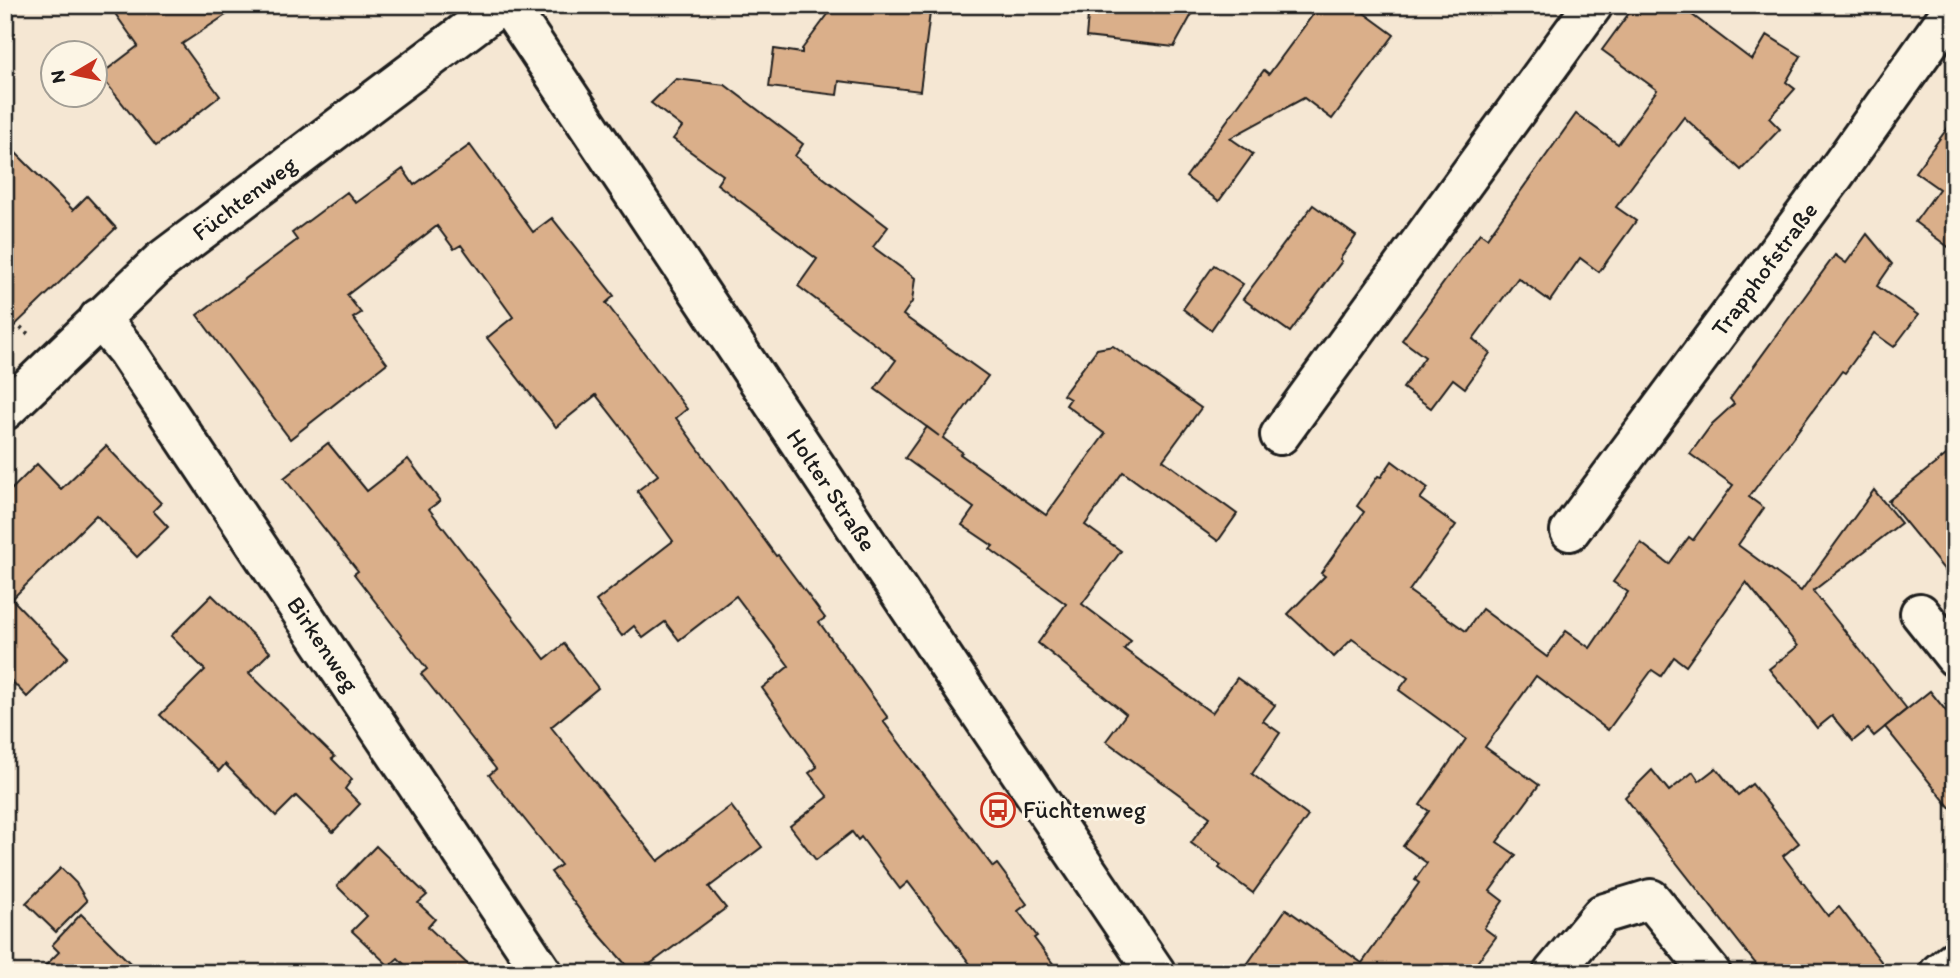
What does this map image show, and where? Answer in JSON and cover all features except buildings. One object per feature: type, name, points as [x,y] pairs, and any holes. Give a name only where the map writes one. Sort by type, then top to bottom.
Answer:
[{"type":"street","name":"Füchtenweg","points":[[5,410],[160,261],[501,5]]},
{"type":"street","name":"Holter Straße","points":[[508,5],[1156,973]]},
{"type":"street","points":[[1280,435],[1593,5]]},
{"type":"street","name":"Trapphofstraße","points":[[1570,531],[1825,188],[1955,6]]},
{"type":"street","name":"Birkenweg","points":[[99,318],[126,350],[543,973]]},
{"type":"street","points":[[1920,613],[1955,657]]},
{"type":"street","points":[[1553,973],[1602,914],[1651,899],[1711,973]]},
{"type":"street","points":[[1939,973],[1955,960]]},
{"type":"place","name":"Füchtenweg","points":[[998,810]]}]
